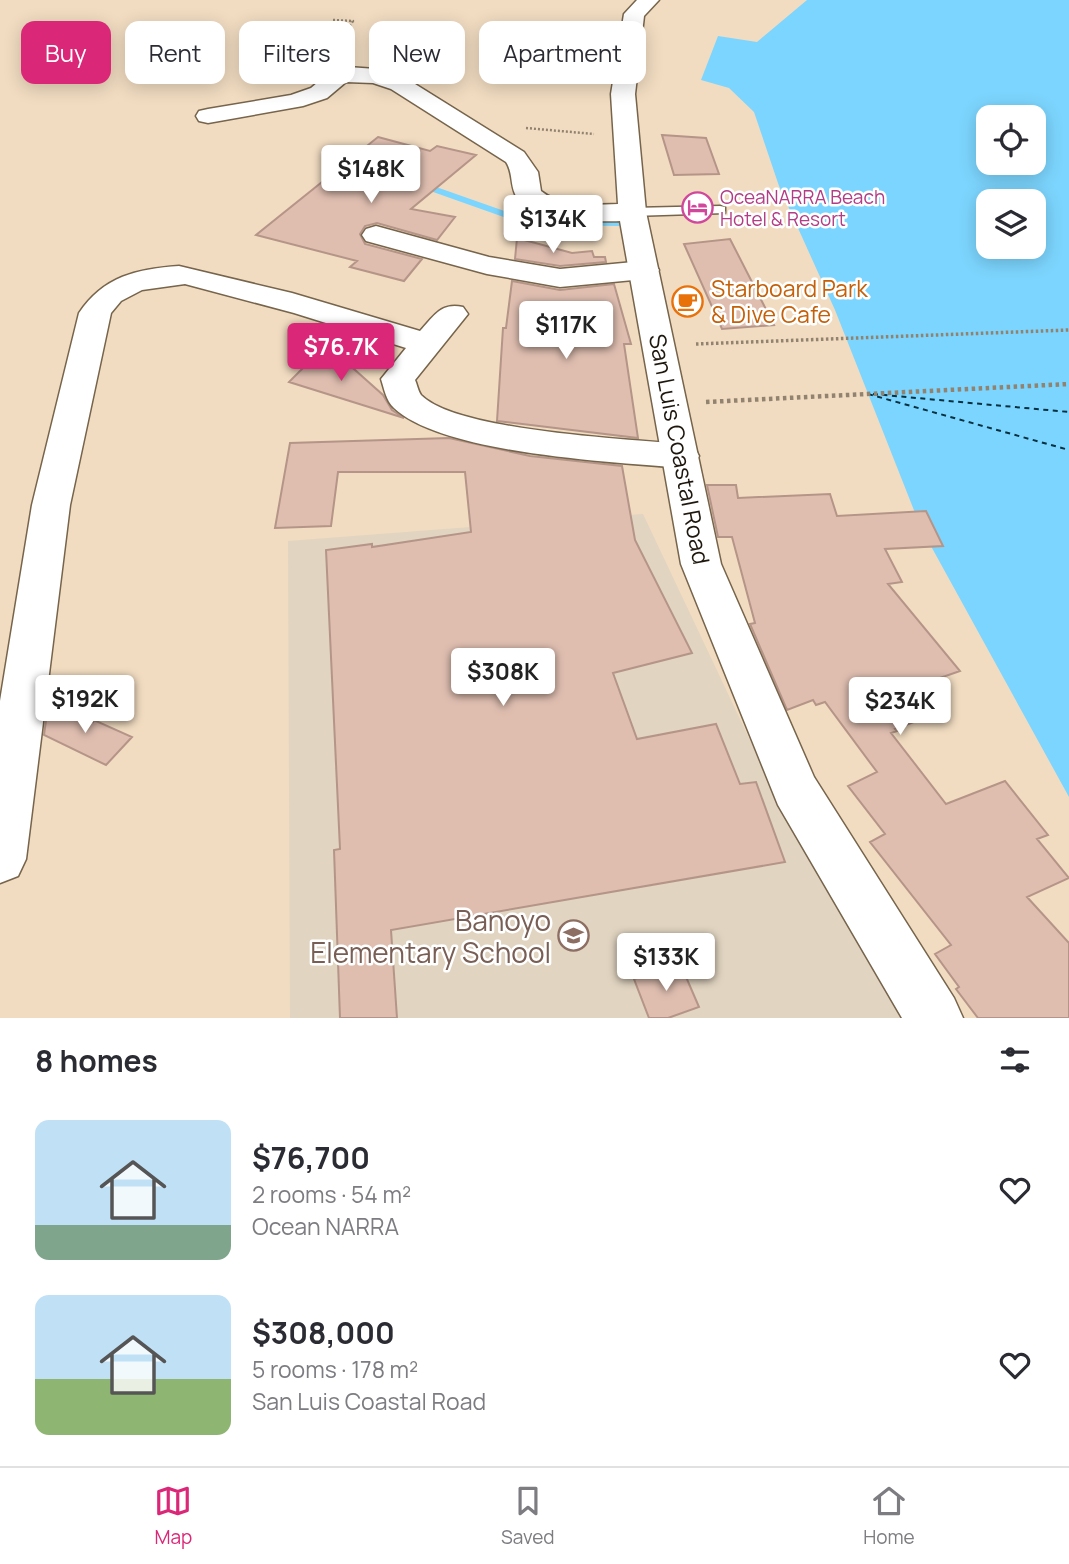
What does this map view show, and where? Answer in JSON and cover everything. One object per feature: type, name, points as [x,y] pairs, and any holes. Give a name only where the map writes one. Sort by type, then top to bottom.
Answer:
[{"type":"street","name":"San Luis Coastal Road","points":[[649,0],[635,14],[623,94],[632,212],[672,404],[701,564],[795,790],[934,1018]]},
{"type":"street","points":[[208,116],[295,101],[319,93],[344,75],[381,77],[399,84],[515,157],[525,172],[528,194],[537,202],[578,211],[632,212]]},
{"type":"street","points":[[376,235],[454,257],[560,278],[644,270]]},
{"type":"street","points":[[0,859],[51,505],[95,313],[100,302],[114,290],[140,281],[181,275],[292,301],[427,344]]},
{"type":"street","points":[[452,314],[401,372],[397,385],[402,397],[424,415],[484,434],[681,456]]},
{"type":"lane","points":[[632,212],[720,210]]},
{"type":"path","points":[[517,127],[626,136]]},
{"type":"path","points":[[660,345],[1069,330]]},
{"type":"path","points":[[672,404],[1069,384]]},
{"type":"shaded area","points":[[643,514],[765,772],[904,1018],[290,1018],[288,541]]},
{"type":"water","points":[[807,0],[1069,0],[1069,797],[921,528],[835,310],[779,186],[754,112],[729,88],[701,80],[718,36],[757,42]]},
{"type":"building","points":[[662,135],[706,138],[719,174],[674,175]]},
{"type":"building","points":[[378,137],[430,151],[437,146],[476,155],[411,209],[455,217],[437,240],[377,223],[365,226],[360,234],[365,244],[422,259],[404,281],[350,267],[357,261],[256,235]]},
{"type":"building","points":[[517,238],[572,253],[592,251],[594,257],[605,257],[606,262],[560,266],[515,259]]},
{"type":"building","points":[[730,239],[774,325],[722,329],[684,244]]},
{"type":"building","points":[[512,281],[560,290],[614,284],[631,344],[624,344],[638,438],[497,421],[503,328],[506,328]]},
{"type":"building","points":[[318,353],[346,362],[383,395],[392,410],[404,418],[289,382]]},
{"type":"building","points":[[449,438],[530,456],[622,466],[635,540],[692,653],[613,673],[637,739],[716,724],[740,784],[756,782],[785,862],[391,930],[397,1018],[340,1018],[334,850],[340,849],[326,550],[372,544],[372,547],[471,532],[465,472],[338,472],[331,526],[275,528],[290,443]]},
{"type":"building","points":[[707,485],[736,485],[738,498],[830,494],[837,516],[926,511],[943,546],[885,549],[902,582],[888,584],[960,671],[914,687],[935,714],[891,733],[946,804],[1005,781],[1048,835],[1037,839],[1069,878],[1027,897],[1069,943],[1069,1018],[978,1018],[956,989],[959,987],[935,954],[951,945],[870,842],[885,834],[848,786],[877,772],[825,702],[816,705],[813,700],[787,710],[750,624],[755,623],[732,537],[718,537]]},
{"type":"building","points":[[48,706],[93,722],[94,720],[132,737],[106,765],[44,735]]},
{"type":"building","points":[[680,963],[699,1007],[668,1018],[649,1018],[634,979]]},
{"type":"waterway","points":[[422,185],[515,218],[553,223],[619,223]]},
{"type":"ferry route","points":[[868,394],[1069,450]]},
{"type":"ferry route","points":[[873,394],[1069,412]]},
{"type":"place","name":"OceaNARRA Beach Hotel & Resort","points":[[697,208]]},
{"type":"place","name":"Starboard Park & Dive Cafe","points":[[688,301]]},
{"type":"place","name":"Banoyo Elementary School","points":[[574,936]]}]
